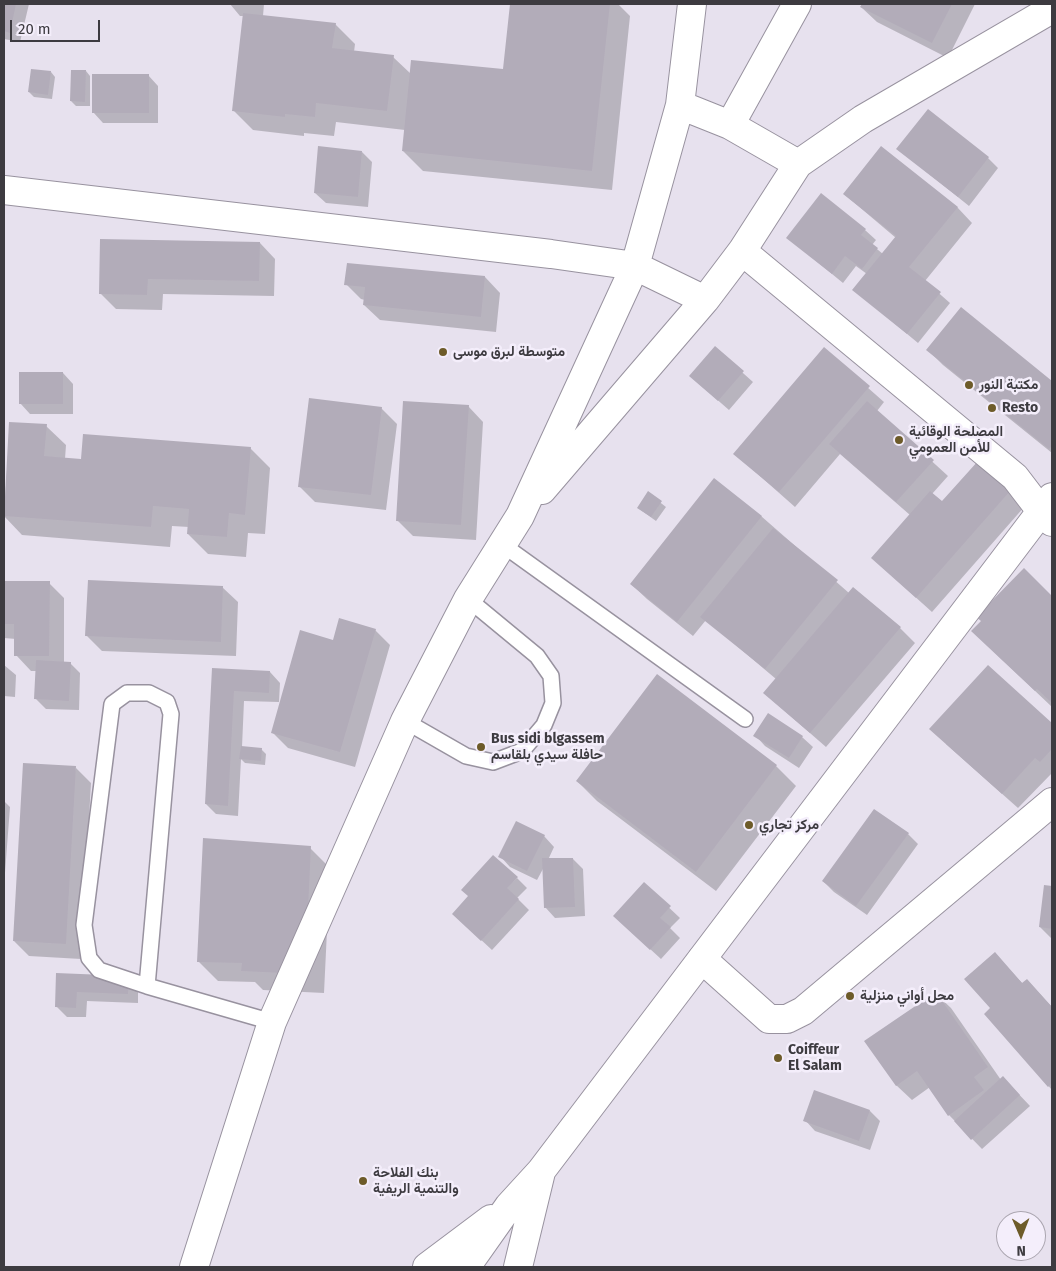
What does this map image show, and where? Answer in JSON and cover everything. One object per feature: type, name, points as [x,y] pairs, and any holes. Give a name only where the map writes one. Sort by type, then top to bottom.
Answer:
[{"type":"street","points":[[194,1267],[272,1022],[405,721],[468,600],[504,545],[520,516],[634,266],[680,105],[692,4]]},
{"type":"street","points":[[730,125],[797,4]]},
{"type":"street","points":[[520,516],[704,300],[742,251],[798,164],[863,119],[1052,9]]},
{"type":"street","points":[[680,105],[730,125],[798,164]]},
{"type":"street","points":[[4,190],[551,254],[634,266],[704,300]]},
{"type":"street","points":[[466,1267],[509,1206],[541,1171],[1048,510],[1015,477],[742,251]]},
{"type":"street","points":[[702,959],[769,1019],[787,1019],[803,1011],[1052,802]]},
{"type":"street","points":[[518,1267],[541,1171]]},
{"type":"street","points":[[427,1267],[509,1206]]},
{"type":"street","points":[[530,1222],[536,1267]]},
{"type":"lane","points":[[504,545],[745,719]]},
{"type":"lane","points":[[405,721],[466,756],[493,762],[522,751],[544,725],[553,703],[551,676],[537,656],[468,600]]},
{"type":"lane","points":[[146,986],[172,714],[167,702],[149,693],[127,693],[112,704],[84,925],[89,958],[98,970],[146,986],[272,1022]]},
{"type":"building","points":[[4,4],[16,4],[10,33],[4,31]]},
{"type":"building","points":[[510,4],[610,4],[592,171],[402,151],[411,60],[503,69]]},
{"type":"building","points":[[862,4],[952,4],[932,43],[860,7]]},
{"type":"building","points":[[243,13],[336,23],[332,48],[394,55],[387,111],[316,103],[315,117],[285,114],[285,117],[232,111]]},
{"type":"building","points":[[31,69],[51,71],[48,95],[28,92]]},
{"type":"building","points":[[71,70],[86,70],[85,102],[70,101]]},
{"type":"building","points":[[92,74],[149,74],[149,113],[92,113]]},
{"type":"building","points":[[928,109],[989,157],[958,197],[896,149]]},
{"type":"building","points":[[318,146],[362,151],[358,197],[314,193]]},
{"type":"building","points":[[881,146],[958,207],[909,267],[941,292],[907,334],[852,290],[896,236],[843,194]]},
{"type":"building","points":[[821,193],[866,229],[861,235],[878,248],[862,269],[845,256],[832,274],[786,238]]},
{"type":"building","points":[[100,239],[260,242],[259,281],[148,279],[147,295],[99,294]]},
{"type":"building","points":[[347,263],[485,276],[481,317],[363,305],[365,287],[344,285]]},
{"type":"building","name":"مكتبة النور","points":[[961,307],[1052,381],[1052,446],[1049,449],[926,350]]},
{"type":"building","points":[[715,346],[744,371],[718,401],[689,376]]},
{"type":"building","points":[[824,347],[870,386],[779,492],[733,454]]},
{"type":"building","points":[[19,372],[63,372],[63,404],[19,404]]},
{"type":"building","points":[[309,398],[382,407],[371,495],[298,487]]},
{"type":"building","points":[[403,401],[469,405],[461,525],[396,521]]},
{"type":"building","points":[[867,401],[934,460],[896,502],[829,444]]},
{"type":"building","points":[[9,422],[47,424],[44,456],[81,459],[83,434],[251,447],[245,515],[229,513],[227,537],[187,534],[189,509],[153,506],[151,527],[4,516]]},
{"type":"building","points":[[978,461],[1011,490],[916,598],[871,558],[930,491],[942,501]]},
{"type":"building","points":[[714,478],[762,516],[677,622],[630,584]]},
{"type":"building","points":[[648,491],[662,501],[651,517],[637,508]]},
{"type":"building","points":[[773,528],[838,580],[765,669],[700,617]]},
{"type":"building","points":[[1024,568],[1052,596],[1052,703],[1037,689],[1035,691],[971,631],[981,621],[976,617]]},
{"type":"building","points":[[88,580],[223,586],[221,642],[85,636]]},
{"type":"building","points":[[4,581],[50,581],[49,656],[14,656],[14,624],[4,624]]},
{"type":"building","points":[[853,587],[901,627],[810,733],[763,693]]},
{"type":"building","points":[[339,618],[376,629],[340,752],[271,733],[300,630],[333,640]]},
{"type":"building","points":[[36,660],[71,662],[69,701],[34,699]]},
{"type":"building","points":[[988,665],[1052,723],[1052,749],[1040,762],[1035,758],[1002,794],[929,729]]},
{"type":"building","points":[[212,668],[270,671],[269,693],[234,691],[228,806],[205,804]]},
{"type":"building","points":[[657,674],[777,765],[696,872],[576,781]]},
{"type":"building","points":[[768,713],[803,736],[789,758],[753,736]]},
{"type":"building","points":[[241,746],[262,748],[261,761],[239,759]]},
{"type":"building","points":[[23,763],[76,766],[66,944],[13,941]]},
{"type":"building","points":[[874,809],[909,833],[856,906],[822,881]]},
{"type":"building","points":[[516,821],[545,835],[527,871],[498,857]]},
{"type":"building","points":[[203,838],[311,846],[305,974],[241,971],[242,963],[197,962]]},
{"type":"building","points":[[493,855],[518,877],[507,888],[519,899],[481,941],[452,914],[468,896],[461,890]]},
{"type":"building","points":[[542,858],[573,858],[575,907],[544,908]]},
{"type":"building","points":[[644,882],[671,906],[660,918],[671,927],[650,950],[613,916]]},
{"type":"building","points":[[1044,885],[1052,886],[1052,929],[1039,927]]},
{"type":"building","points":[[995,952],[1022,983],[1027,979],[1052,1007],[1052,1083],[1048,1087],[984,1014],[990,1008],[964,979]]},
{"type":"building","points":[[56,973],[129,976],[128,994],[77,992],[76,1008],[55,1007]]},
{"type":"building","points":[[936,992],[988,1067],[974,1077],[984,1090],[948,1116],[917,1071],[896,1086],[864,1041]]},
{"type":"building","points":[[1003,1076],[1020,1095],[971,1140],[954,1121]]},
{"type":"building","points":[[814,1090],[870,1110],[859,1141],[803,1121]]},
{"type":"place","name":"متوسطة لبرق موسى","points":[[443,352]]},
{"type":"place","name":"مكتبة النور","points":[[969,385]]},
{"type":"place","name":"Resto","points":[[992,408]]},
{"type":"place","name":"المصلحة الوقائية للأمن العمومي","points":[[899,440]]},
{"type":"place","name":"Bus sidi blgassem حافلة سيدي بلقاسم","points":[[481,747]]},
{"type":"place","name":"مركز تجاري","points":[[749,825]]},
{"type":"place","name":"محل أواني منزلية","points":[[850,996]]},
{"type":"place","name":"Coiffeur El Salam","points":[[778,1058]]},
{"type":"place","name":"بنك الفلاحة والتنمية الريفية","points":[[363,1181]]}]
